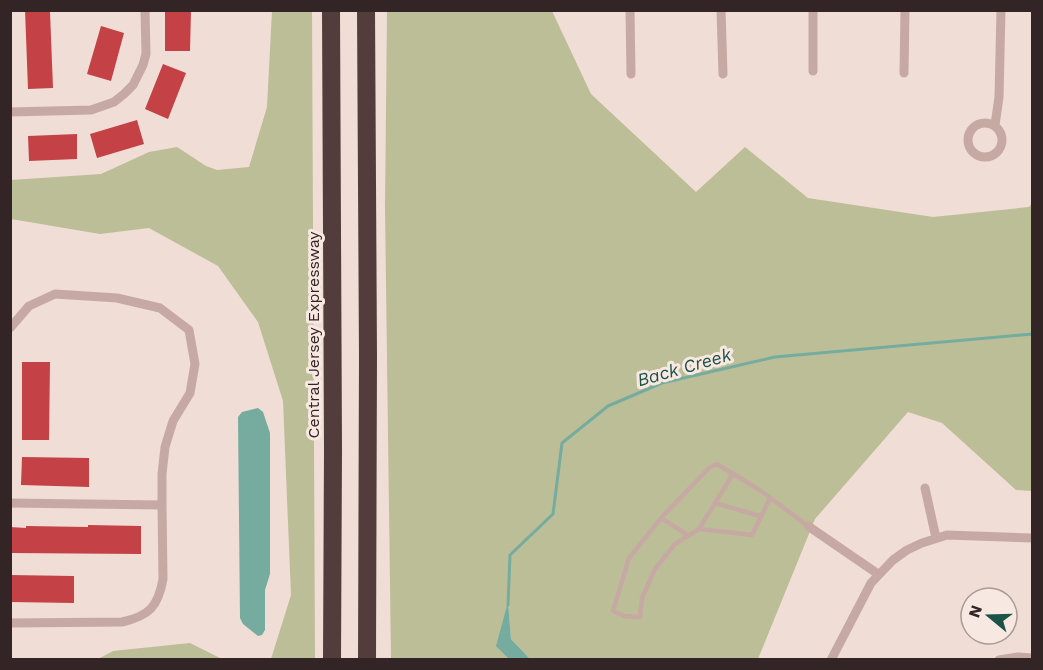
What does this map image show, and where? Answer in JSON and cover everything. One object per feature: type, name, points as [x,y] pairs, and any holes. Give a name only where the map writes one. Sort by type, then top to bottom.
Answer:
[{"type":"highway","name":"Central Jersey Expressway","points":[[331,10],[332,660]]},
{"type":"highway","points":[[366,10],[367,660]]},
{"type":"street","points":[[10,103],[11,112],[91,110],[114,102],[133,85],[143,65],[146,54],[146,10]]},
{"type":"street","points":[[630,10],[631,74]]},
{"type":"street","points":[[721,10],[723,74]]},
{"type":"street","points":[[813,10],[813,71]]},
{"type":"street","points":[[904,73],[905,10]]},
{"type":"street","points":[[995,125],[999,97],[1001,10]]},
{"type":"street","points":[[10,328],[29,306],[55,294],[117,298],[160,308],[189,330],[195,364],[190,393],[173,421],[165,447],[162,474],[163,579],[161,592],[150,610],[138,618],[122,622],[10,623]]},
{"type":"street","points":[[926,488],[936,538]]},
{"type":"street","points":[[10,503],[162,504]]},
{"type":"street","points":[[808,526],[878,574]]},
{"type":"street","points":[[831,660],[871,583],[893,560],[907,550],[947,535],[1032,538]]},
{"type":"street","points":[[999,660],[1018,657],[1032,658]]},
{"type":"lane","points":[[733,474],[699,529],[675,544],[656,569],[642,598],[640,617],[624,616],[613,611],[629,558],[661,518],[710,467],[717,464],[733,474],[770,498],[808,526]]},
{"type":"lane","points":[[699,529],[752,535],[770,498]]},
{"type":"lane","points":[[716,503],[760,516]]},
{"type":"lane","points":[[661,518],[688,536]]},
{"type":"green space","points":[[272,11],[312,11],[315,659],[271,659],[291,595],[283,401],[258,322],[218,266],[149,228],[100,234],[11,219],[11,180],[101,174],[149,152],[177,147],[206,166],[217,170],[249,167],[267,107]]},
{"type":"green space","points":[[387,11],[552,11],[591,94],[696,192],[745,147],[808,198],[933,217],[1029,207],[1032,203],[1032,491],[1016,490],[942,423],[908,412],[815,519],[758,659],[530,659],[511,639],[508,604],[497,645],[509,659],[391,659],[385,207]]},
{"type":"green space","points":[[190,643],[222,659],[98,659],[113,651]]},
{"type":"water","points":[[258,408],[263,412],[270,433],[270,574],[265,590],[265,630],[262,635],[258,636],[243,624],[240,618],[238,417],[242,412]]},
{"type":"water","points":[[508,602],[511,639],[530,659],[509,659],[496,646]]},
{"type":"building","points":[[25,10],[50,12],[53,88],[28,89]]},
{"type":"building","points":[[165,10],[191,10],[190,51],[165,51]]},
{"type":"building","points":[[101,26],[124,33],[111,81],[87,74]]},
{"type":"building","points":[[163,64],[186,73],[168,119],[145,109]]},
{"type":"building","points":[[137,120],[144,144],[97,158],[90,134]]},
{"type":"building","points":[[77,134],[77,159],[29,161],[28,136]]},
{"type":"building","points":[[22,362],[50,362],[49,440],[22,440]]},
{"type":"building","points":[[22,457],[89,458],[89,487],[21,485]]},
{"type":"building","points":[[88,525],[141,526],[141,554],[10,553],[10,527],[88,527]]},
{"type":"building","points":[[10,575],[74,576],[74,603],[10,602]]},
{"type":"waterway","name":"Back Creek","points":[[508,605],[510,555],[553,514],[562,443],[608,406],[662,383],[775,357],[1032,334]]}]
